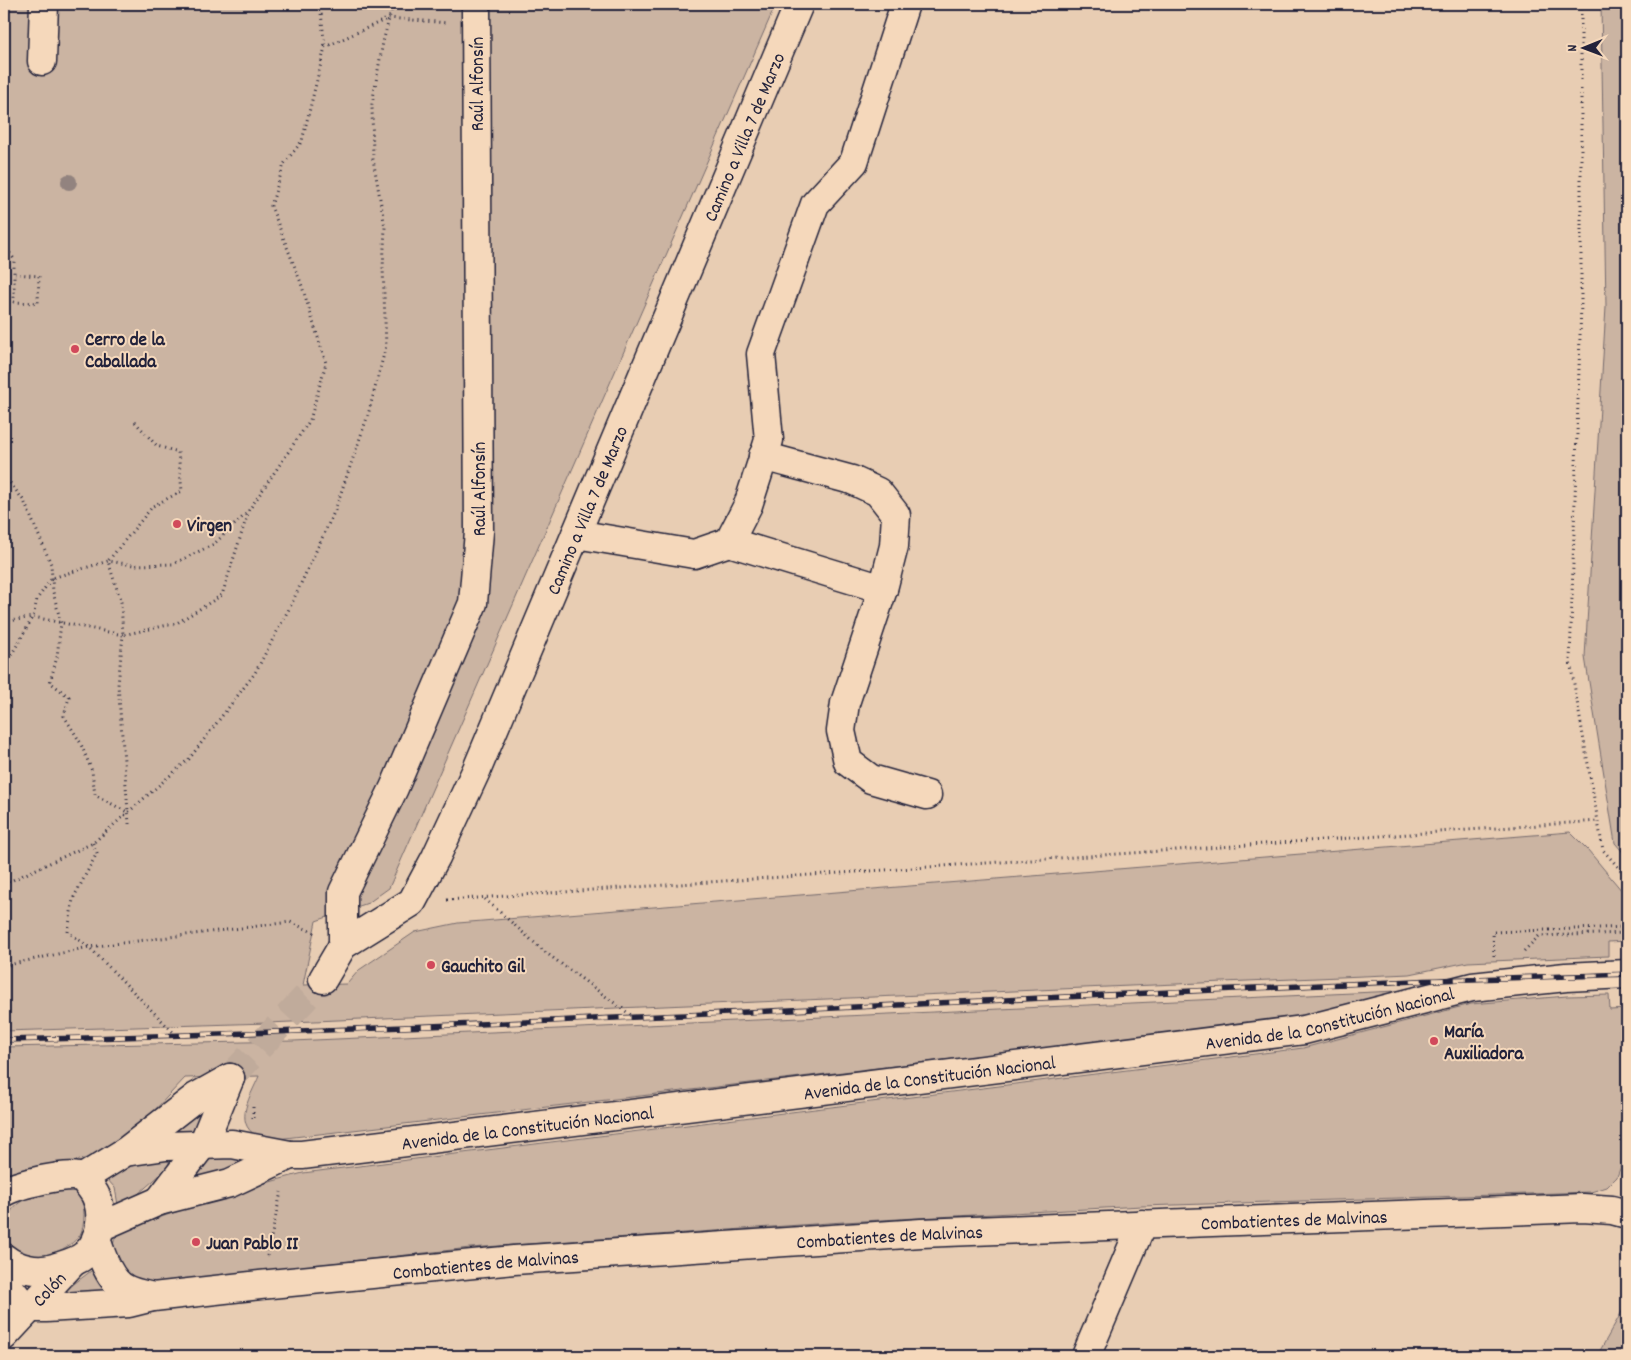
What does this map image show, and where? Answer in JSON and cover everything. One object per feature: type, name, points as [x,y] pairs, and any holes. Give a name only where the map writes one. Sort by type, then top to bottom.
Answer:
[{"type":"street","points":[[42,61],[44,4]]},
{"type":"street","name":"Camino a Villa 7 de Marzo","points":[[323,979],[343,945],[412,902],[436,857],[477,769],[798,4]]},
{"type":"street","points":[[729,542],[748,505],[768,440],[761,354],[815,204],[854,162],[905,4]]},
{"type":"street","name":"Raúl Alfonsín","points":[[343,945],[343,892],[394,788],[473,603],[479,532],[476,14]]},
{"type":"street","points":[[763,456],[852,480],[878,492],[896,515],[894,546],[845,703],[841,731],[848,762],[871,779],[927,795]]},
{"type":"street","points":[[576,534],[694,554],[729,542],[882,589]]},
{"type":"street","name":"Avenida de la Constitución Nacional","points":[[82,1178],[125,1152],[166,1146],[232,1144],[290,1155],[332,1152],[1304,1030],[1472,988],[1566,977],[1627,974]]},
{"type":"street","points":[[125,1152],[196,1097],[230,1078],[203,1144],[159,1201]]},
{"type":"street","name":"Avenida de la Constitución Nacional","points":[[4,1266],[44,1271],[73,1262],[87,1253],[98,1233],[159,1201],[230,1183],[290,1155]]},
{"type":"street","points":[[4,1192],[10,1188],[54,1178],[71,1176],[82,1178],[96,1194],[100,1210],[98,1233]]},
{"type":"street","name":"Combatientes de Malvinas","points":[[30,1308],[129,1303],[153,1297],[260,1285],[514,1260],[921,1233],[1582,1208],[1612,1210],[1627,1214]]},
{"type":"street","points":[[1086,1356],[1142,1224]]},
{"type":"street","name":"Combatientes de Malvinas","points":[[98,1233],[105,1266],[117,1282],[125,1289],[153,1297]]},
{"type":"street","name":"Colón","points":[[4,1336],[73,1262]]},
{"type":"street","points":[[4,1266],[21,1302],[30,1308]]},
{"type":"path","points":[[4,668],[32,617],[37,599],[52,578],[108,561],[133,565],[173,564],[214,544],[249,510],[310,420],[326,362],[301,282],[271,206],[284,164],[302,141],[325,47],[320,4]]},
{"type":"path","points":[[4,884],[93,844],[189,759],[255,673],[291,605],[335,510],[368,416],[386,346],[383,268],[385,227],[374,159],[372,104],[383,42],[393,4]]},
{"type":"path","points":[[1581,4],[1581,303],[1570,661],[1603,850],[1627,877]]},
{"type":"path","points":[[325,47],[389,18],[476,14]]},
{"type":"path","points":[[4,245],[14,259],[14,302],[38,303],[39,276],[15,274]]},
{"type":"path","points":[[108,561],[153,506],[182,491],[178,452],[157,446],[135,422]]},
{"type":"path","points":[[4,475],[24,502],[51,564],[54,592],[61,623],[57,657],[50,682],[68,697],[64,716],[80,742],[92,771],[95,795],[128,813]]},
{"type":"path","points":[[4,622],[32,617],[123,635],[177,623],[222,595],[249,510]]},
{"type":"path","points":[[108,561],[121,602],[123,635],[118,685],[129,824]]},
{"type":"path","points":[[412,902],[1599,821]]},
{"type":"path","points":[[93,844],[97,853],[73,900],[68,932],[89,948],[177,1036]]},
{"type":"path","points":[[485,898],[545,952],[635,1018]]},
{"type":"path","points":[[4,966],[89,948],[290,922],[343,945]]},
{"type":"path","points":[[1502,955],[1494,956],[1493,932],[1627,927]]},
{"type":"path","points":[[1517,952],[1525,951],[1539,936],[1627,933]]},
{"type":"path","points":[[260,1285],[290,1155]]},
{"type":"shaded area","name":"Cerro de la Caballada","points":[[4,4],[776,4],[389,888],[368,903],[316,921],[303,985],[347,984],[359,970],[415,932],[458,923],[1570,832],[1588,850],[1627,897],[1627,941],[1608,942],[1608,956],[1468,962],[1410,974],[268,1023],[4,1031]]},
{"type":"shaded area","points":[[1601,4],[1627,4],[1627,857],[1615,843],[1585,657],[1606,307]]},
{"type":"shaded area","points":[[1419,990],[1299,1018],[277,1139],[257,1136],[246,1123],[246,1108],[259,1076],[185,1078],[136,1130],[92,1157],[50,1167],[4,1174],[4,1047],[293,1041]]},
{"type":"shaded area","points":[[1609,995],[1610,1010],[1627,1009],[1627,1149],[1617,1177],[1607,1187],[1591,1192],[1142,1206],[843,1222],[470,1248],[141,1284],[126,1276],[112,1248],[115,1238],[121,1232],[211,1200],[303,1173],[1303,1048],[1471,1004],[1567,996]]},
{"type":"shaded area","points":[[205,1102],[198,1132],[171,1132]]},
{"type":"shaded area","points":[[211,1156],[247,1158],[245,1164],[195,1179]]},
{"type":"shaded area","points":[[148,1159],[170,1159],[167,1169],[124,1206],[118,1205],[115,1188],[106,1178],[107,1172]]},
{"type":"shaded area","points":[[69,1189],[78,1194],[83,1203],[84,1220],[80,1235],[69,1245],[55,1252],[40,1256],[22,1254],[12,1245],[7,1237],[7,1223],[10,1213],[26,1199],[48,1192]]},
{"type":"shaded area","points":[[95,1268],[122,1294],[59,1295]]},
{"type":"shaded area","points":[[1624,1308],[1627,1308],[1627,1356],[1597,1356]]},
{"type":"tunnel","points":[[230,1078],[323,979]]},
{"type":"railway","points":[[4,1040],[357,1029],[1415,981],[1627,974]]},
{"type":"place","name":"Cerro de la Caballada","points":[[75,349]]},
{"type":"place","name":"Virgen","points":[[177,524]]},
{"type":"place","name":"Gauchito Gil","points":[[431,965]]},
{"type":"place","name":"María Auxiliadora","points":[[1434,1041]]},
{"type":"place","name":"Juan Pablo II","points":[[196,1242]]}]
